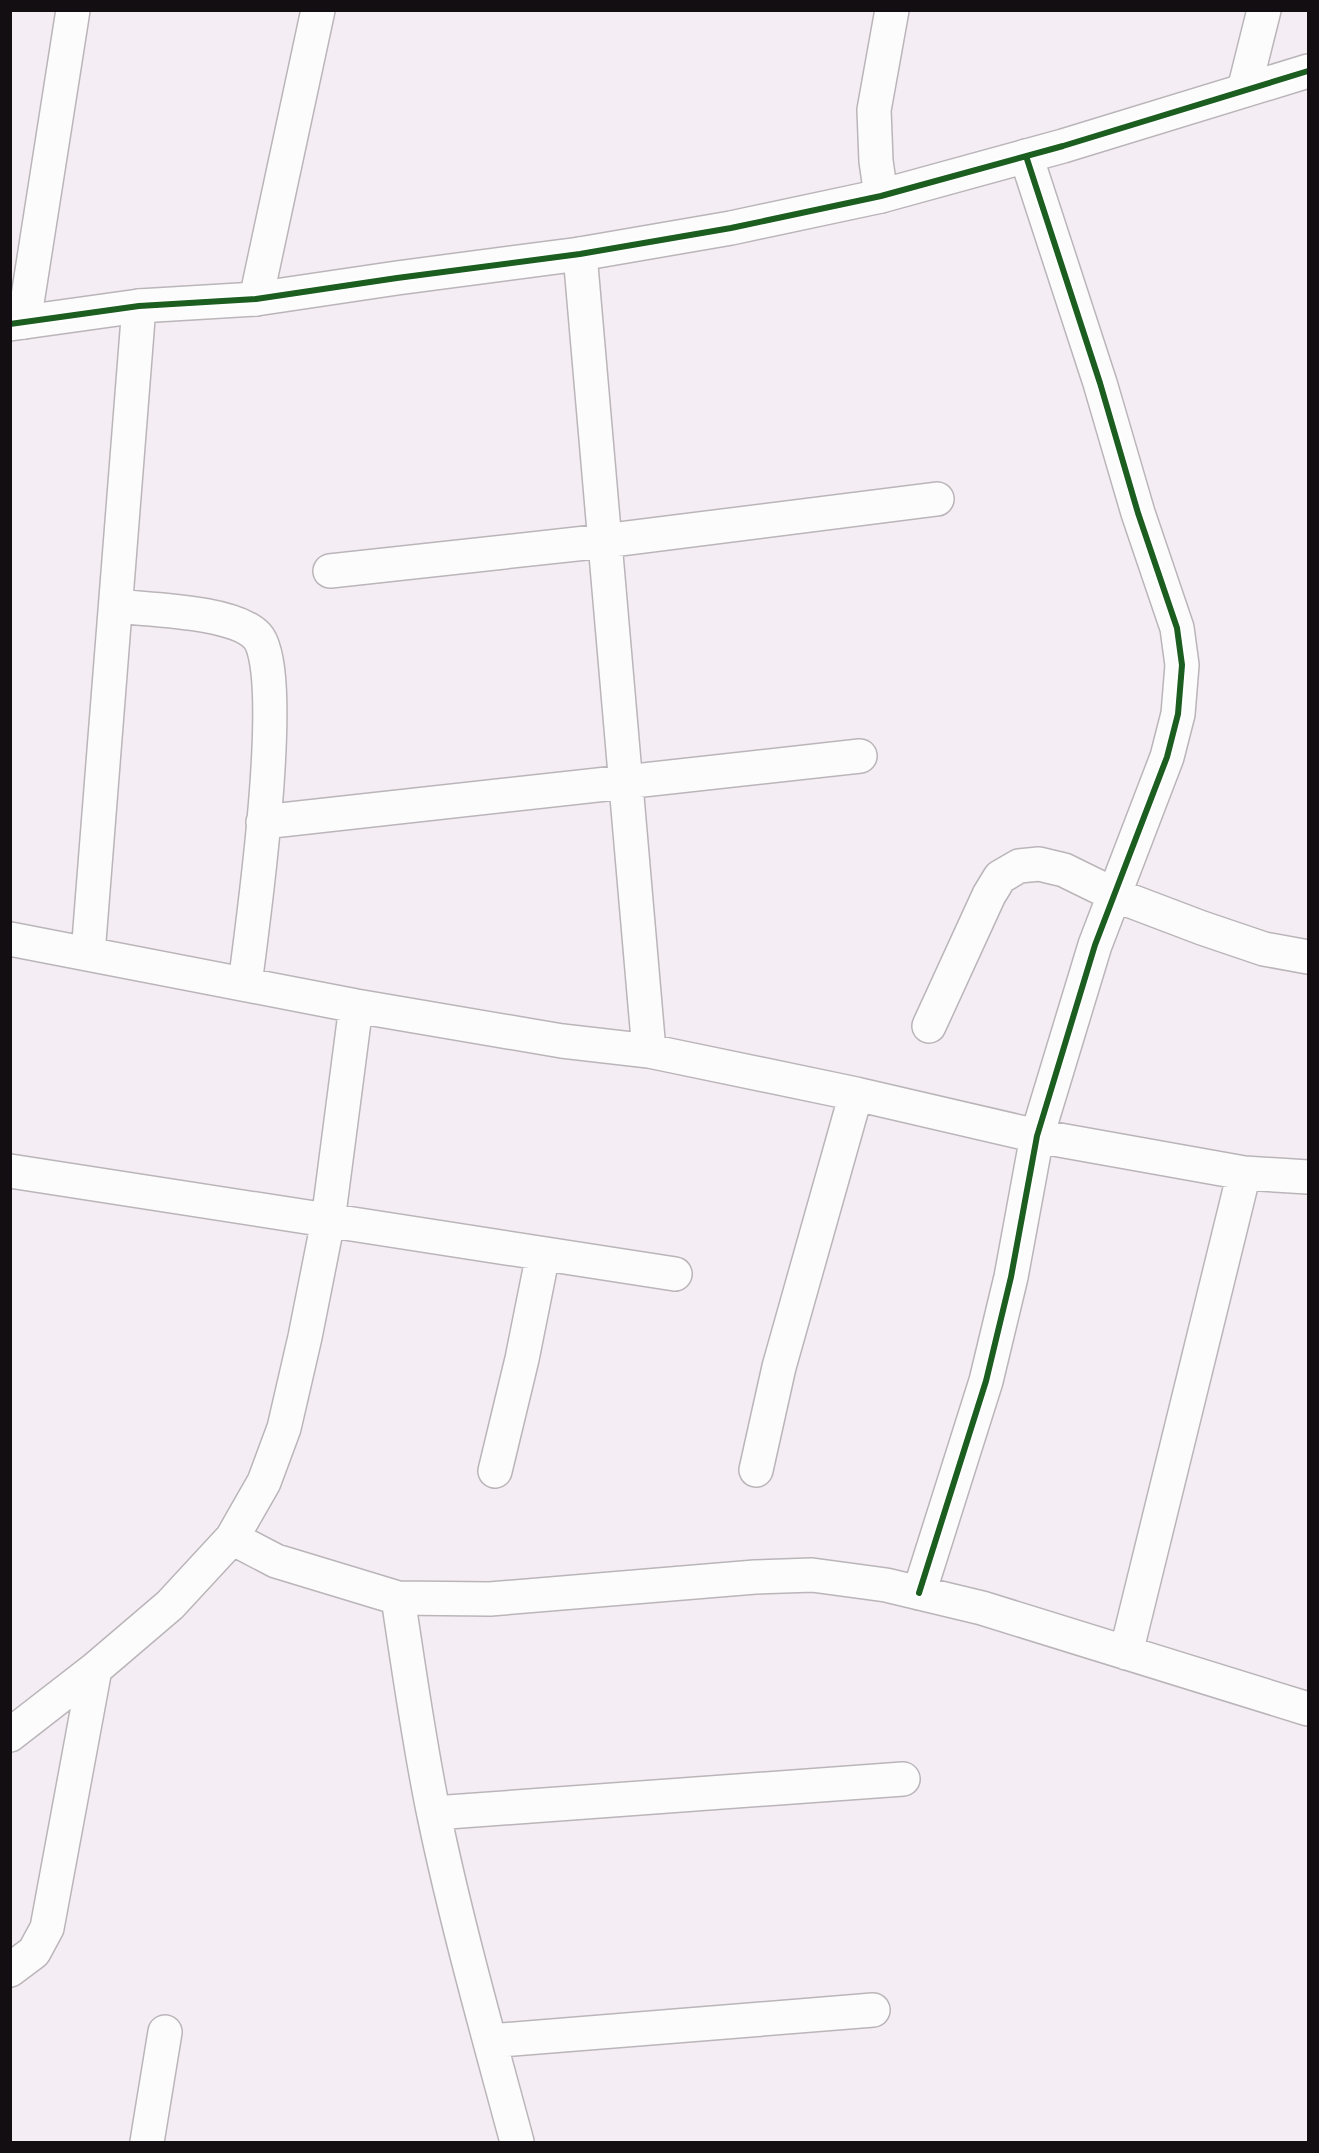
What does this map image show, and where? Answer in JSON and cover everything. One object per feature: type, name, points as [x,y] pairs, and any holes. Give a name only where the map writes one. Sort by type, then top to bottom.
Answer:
[{"type":"street","points":[[73,10],[17,323],[140,306],[255,299],[580,254],[731,228],[881,196],[1026,156],[1308,71]]},
{"type":"street","points":[[255,299],[318,10]]},
{"type":"street","points":[[881,196],[876,161],[874,110],[892,10]]},
{"type":"street","points":[[1244,90],[1264,10]]},
{"type":"street","points":[[919,1593],[986,1381],[1011,1277],[1036,1136],[1095,945],[1167,758],[1178,714],[1182,665],[1177,628],[1138,513],[1100,383],[1026,156]]},
{"type":"street","points":[[580,254],[649,1051]]},
{"type":"street","points":[[88,954],[140,306]]},
{"type":"street","points":[[330,572],[604,541],[937,499]]},
{"type":"street","points":[[116,606],[212,617],[240,624],[258,637],[267,658],[270,685],[270,749],[245,984]]},
{"type":"street","points":[[263,822],[860,756]]},
{"type":"street","points":[[929,1026],[989,895],[1000,877],[1019,866],[1039,864],[1064,870],[1115,895],[1264,949],[1308,957]]},
{"type":"street","points":[[10,939],[356,1006],[562,1041],[649,1051],[856,1094],[1036,1136],[1244,1173],[1308,1177]]},
{"type":"street","points":[[10,1735],[170,1605],[232,1538],[264,1482],[284,1428],[328,1221],[356,1006]]},
{"type":"street","points":[[756,1470],[779,1367],[856,1094]]},
{"type":"street","points":[[10,1171],[675,1274]]},
{"type":"street","points":[[1126,1653],[1244,1173]]},
{"type":"street","points":[[495,1471],[522,1359],[543,1254]]},
{"type":"street","points":[[232,1538],[276,1561],[398,1598],[490,1599],[755,1577],[812,1575],[886,1585],[982,1608],[1308,1709]]},
{"type":"street","points":[[398,1598],[412,1694],[434,1813],[456,1911],[517,2142]]},
{"type":"street","points":[[10,1971],[34,1952],[47,1928],[94,1669]]},
{"type":"street","points":[[434,1813],[903,1779]]},
{"type":"street","points":[[490,2041],[873,2010]]},
{"type":"street","points":[[147,2142],[165,2032]]},
{"type":"cycle path","points":[[10,324],[139,306],[256,299],[580,254],[731,228],[881,196],[1063,146],[1308,71]]},
{"type":"cycle path","points":[[919,1593],[986,1381],[1011,1277],[1037,1136],[1095,945],[1167,757],[1178,714],[1182,665],[1177,628],[1138,513],[1100,383],[1026,156]]}]
